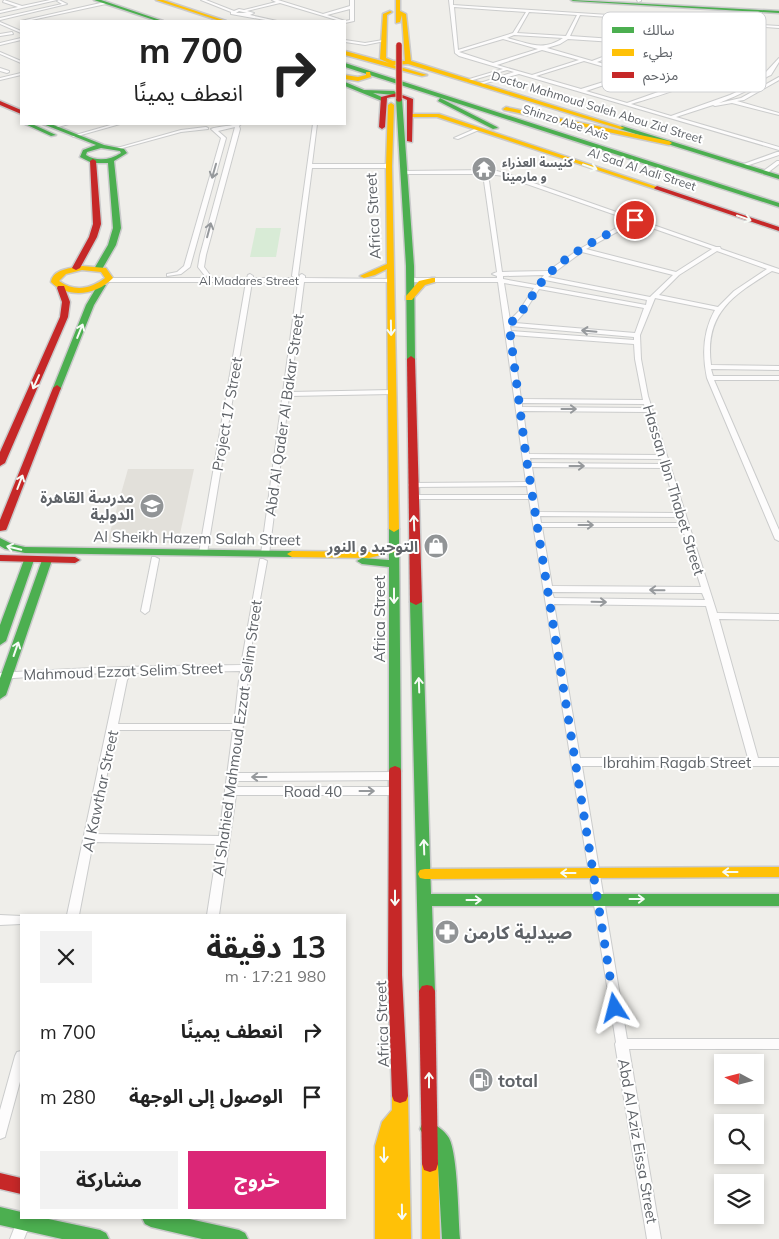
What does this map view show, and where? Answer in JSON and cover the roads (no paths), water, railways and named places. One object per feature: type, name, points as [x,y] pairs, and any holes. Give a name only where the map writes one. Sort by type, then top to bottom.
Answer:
[{"type":"main road","points":[[147,0],[209,20]]},
{"type":"main road","points":[[158,0],[221,20]]},
{"type":"main road","points":[[389,0],[394,12],[410,274],[412,485],[425,874],[431,1239]]},
{"type":"main road","points":[[389,166],[394,12],[398,0]]},
{"type":"main road","points":[[573,0],[726,8]]},
{"type":"main road","points":[[616,0],[779,11]]},
{"type":"main road","points":[[101,1],[158,20]]},
{"type":"main road","points":[[394,12],[404,15],[408,62],[392,63],[383,60],[385,14],[394,12]]},
{"type":"main road","points":[[346,53],[402,70],[456,82],[473,83]]},
{"type":"main road","name":"Shinzo Abe Axis","points":[[346,60],[779,198]]},
{"type":"main road","name":"Doctor Mahmoud Saleh Abou Zid Street","points":[[408,62],[779,178]]},
{"type":"main road","name":"Shinzo Abe Axis","points":[[346,65],[779,205]]},
{"type":"main road","points":[[346,77],[366,77],[369,75],[367,72]]},
{"type":"main road","points":[[346,84],[382,98],[393,95],[408,97],[410,116],[409,161],[403,169]]},
{"type":"main road","points":[[365,91],[418,95],[472,109],[482,109]]},
{"type":"main road","name":"Africa Street","points":[[382,98],[382,160],[389,166],[394,549],[395,975],[401,1111],[402,1239]]},
{"type":"main road","points":[[440,100],[516,141]]},
{"type":"main road","points":[[0,103],[20,112]]},
{"type":"main road","points":[[501,109],[669,143]]},
{"type":"main road","points":[[0,111],[20,121]]},
{"type":"main road","name":"Al Sad Al Aali Street","points":[[410,116],[433,114],[779,229]]},
{"type":"main road","points":[[30,125],[74,144],[83,152],[83,158],[93,161],[111,160],[123,155],[124,151],[74,136],[50,126]]},
{"type":"main road","points":[[83,152],[92,148],[111,147]]},
{"type":"main road","points":[[98,269],[112,245],[117,228],[111,160]]},
{"type":"main road","points":[[76,268],[96,229],[93,161]]},
{"type":"main road","points":[[365,278],[376,274],[382,267],[390,278]]},
{"type":"main road","points":[[0,463],[64,317],[66,302],[61,288],[55,282],[55,279],[63,272],[76,268],[98,269]]},
{"type":"main road","points":[[98,269],[106,280]]},
{"type":"main road","points":[[410,274],[430,277]]},
{"type":"main road","points":[[409,298],[430,277]]},
{"type":"main road","points":[[365,278],[390,278]]},
{"type":"main road","points":[[61,288],[82,290],[106,280]]},
{"type":"main road","points":[[0,533],[90,305],[106,280]]},
{"type":"main road","name":"Al Sheikh Hazem Salah Street","points":[[0,533],[9,548],[25,550],[203,553],[264,557]]},
{"type":"main road","name":"Al Sheikh Hazem Salah Street","points":[[365,558],[394,549]]},
{"type":"main road","name":"Al Sheikh Hazem Salah Street","points":[[0,558],[47,560],[264,557],[365,558],[394,564]]},
{"type":"main road","points":[[0,642],[29,560]]},
{"type":"main road","points":[[0,695],[4,675],[47,560]]},
{"type":"main road","points":[[425,874],[779,872]]},
{"type":"main road","points":[[425,900],[779,900]]},
{"type":"main road","points":[[384,1239],[383,1146],[388,1127],[401,1111]]},
{"type":"main road","points":[[428,1129],[442,1141],[445,1150],[451,1239]]},
{"type":"main road","points":[[0,1181],[20,1186]]},
{"type":"main road","points":[[0,1216],[100,1239]]},
{"type":"main road","points":[[162,1219],[175,1220],[239,1239]]},
{"type":"street","points":[[0,2],[5,0],[21,8]]},
{"type":"street","points":[[203,0],[235,14],[271,20]]},
{"type":"street","points":[[210,0],[248,11],[259,17]]},
{"type":"street","points":[[274,0],[338,20]]},
{"type":"street","points":[[346,22],[352,21],[352,0]]},
{"type":"street","points":[[451,0],[456,52]]},
{"type":"street","points":[[1,10],[57,1],[76,9]]},
{"type":"street","points":[[0,18],[57,1]]},
{"type":"street","points":[[26,20],[76,9],[101,1]]},
{"type":"street","points":[[233,12],[248,11],[282,3]]},
{"type":"street","points":[[1,10],[11,4]]},
{"type":"street","points":[[452,6],[602,16]]},
{"type":"street","points":[[322,15],[352,7]]},
{"type":"street","points":[[244,15],[248,11]]},
{"type":"street","points":[[514,34],[528,11]]},
{"type":"street","points":[[492,65],[559,43],[568,37],[579,14]]},
{"type":"street","points":[[15,23],[20,22]]},
{"type":"street","points":[[0,23],[20,32]]},
{"type":"street","points":[[766,26],[779,27]]},
{"type":"street","points":[[0,28],[20,37]]},
{"type":"street","points":[[0,35],[12,33]]},
{"type":"street","points":[[456,52],[514,34],[602,39]]},
{"type":"street","points":[[0,44],[20,38]]},
{"type":"street","points":[[504,38],[602,65]]},
{"type":"street","points":[[346,42],[365,44],[383,41]]},
{"type":"street","points":[[456,52],[492,65],[672,117],[779,151]]},
{"type":"street","points":[[0,53],[20,62]]},
{"type":"street","points":[[12,58],[20,56]]},
{"type":"street","points":[[538,78],[602,56]]},
{"type":"street","points":[[766,76],[779,59]]},
{"type":"street","points":[[532,76],[588,61]]},
{"type":"street","points":[[0,73],[20,68]]},
{"type":"street","points":[[0,69],[7,72]]},
{"type":"street","points":[[473,83],[507,69]]},
{"type":"street","points":[[473,83],[518,72]]},
{"type":"street","points":[[0,79],[20,74]]},
{"type":"street","points":[[766,85],[779,78]]},
{"type":"street","points":[[575,89],[602,80]]},
{"type":"street","points":[[581,91],[602,84]]},
{"type":"street","points":[[626,104],[661,92]]},
{"type":"street","points":[[672,117],[738,92]]},
{"type":"street","points":[[705,106],[734,102],[754,92]]},
{"type":"street","points":[[731,96],[779,109]]},
{"type":"street","points":[[722,99],[779,114]]},
{"type":"street","points":[[74,136],[114,125]]},
{"type":"street","points":[[111,147],[185,125]]},
{"type":"street","points":[[202,125],[206,128]]},
{"type":"street","points":[[207,276],[201,265],[238,125],[213,130]]},
{"type":"street","points":[[300,277],[315,125]]},
{"type":"street","points":[[111,147],[181,130],[206,128],[213,130],[224,138],[187,264],[182,271],[169,275]]},
{"type":"street","points":[[456,138],[479,129]]},
{"type":"street","points":[[741,166],[764,159],[779,151]]},
{"type":"street","points":[[764,159],[768,163],[778,163]]},
{"type":"street","points":[[764,173],[778,163]]},
{"type":"street","points":[[310,166],[389,166]]},
{"type":"street","points":[[403,169],[506,174],[718,248],[775,270]]},
{"type":"street","points":[[485,172],[499,277]]},
{"type":"street","points":[[509,328],[521,315],[547,275],[587,246],[635,220]]},
{"type":"street","points":[[587,246],[680,272]]},
{"type":"street","name":"Hassan Ibn Thabet Street","points":[[718,248],[680,272],[651,300],[637,338],[640,377],[648,406],[714,616],[754,762]]},
{"type":"street","points":[[581,250],[680,272]]},
{"type":"street","points":[[187,264],[201,265]]},
{"type":"street","points":[[775,270],[748,283],[719,309],[706,346],[707,367],[710,378],[779,539]]},
{"type":"street","name":"Al Madares Street","points":[[106,280],[169,275],[250,278]]},
{"type":"street","points":[[430,277],[547,275],[651,300]]},
{"type":"street","name":"Al Madares Street","points":[[106,280],[300,277],[365,278]]},
{"type":"street","name":"Abd Al Qader Al Bakar Street","points":[[264,557],[287,394],[300,277]]},
{"type":"street","points":[[499,277],[538,287],[719,309]]},
{"type":"street","name":"Abd Al Aziz Eissa Street","points":[[499,277],[509,328],[527,461],[597,899],[654,1239]]},
{"type":"street","name":"Project 17 Street","points":[[203,553],[250,278]]},
{"type":"street","points":[[509,328],[637,338]]},
{"type":"street","points":[[707,367],[779,368]]},
{"type":"street","points":[[710,378],[779,378]]},
{"type":"street","points":[[287,394],[392,392]]},
{"type":"street","points":[[519,405],[648,406]]},
{"type":"street","points":[[527,461],[664,457]]},
{"type":"street","points":[[527,461],[667,466]]},
{"type":"street","points":[[412,485],[531,484]]},
{"type":"street","points":[[413,497],[533,497]]},
{"type":"street","points":[[536,514],[682,515]]},
{"type":"street","points":[[538,525],[685,525]]},
{"type":"street","name":"Al Shahied Mahmoud Ezzat Selim Street","points":[[214,914],[233,777],[245,668],[264,557]]},
{"type":"street","points":[[145,611],[155,559]]},
{"type":"street","points":[[548,589],[706,590]]},
{"type":"street","points":[[550,602],[710,603]]},
{"type":"street","points":[[714,616],[779,617]]},
{"type":"street","name":"Mahmoud Ezzat Selim Street","points":[[4,675],[245,668]]},
{"type":"street","name":"Al Kawthar Street","points":[[73,914],[122,680],[130,670]]},
{"type":"street","points":[[113,727],[238,727]]},
{"type":"street","name":"Ibrahim Ragab Street","points":[[576,762],[779,762]]},
{"type":"street","name":"Road 40","points":[[233,777],[395,776]]},
{"type":"street","name":"Road 40","points":[[231,791],[395,791]]},
{"type":"street","points":[[90,838],[223,840]]},
{"type":"street","points":[[0,920],[20,920]]},
{"type":"street","points":[[621,1044],[779,1044]]},
{"type":"street","points":[[0,1133],[20,1060]]},
{"type":"street","points":[[17,1239],[24,1221]]},
{"type":"place","name":"كنيسة العذراء و مارمينا","points":[[484,169]]},
{"type":"place","name":"مدرسة القاهرة الدولية","points":[[152,506]]},
{"type":"place","name":"التوحيد و النور","points":[[436,546]]},
{"type":"place","name":"صيدلية كارمن","points":[[447,932]]},
{"type":"place","name":"total","points":[[481,1080]]}]
